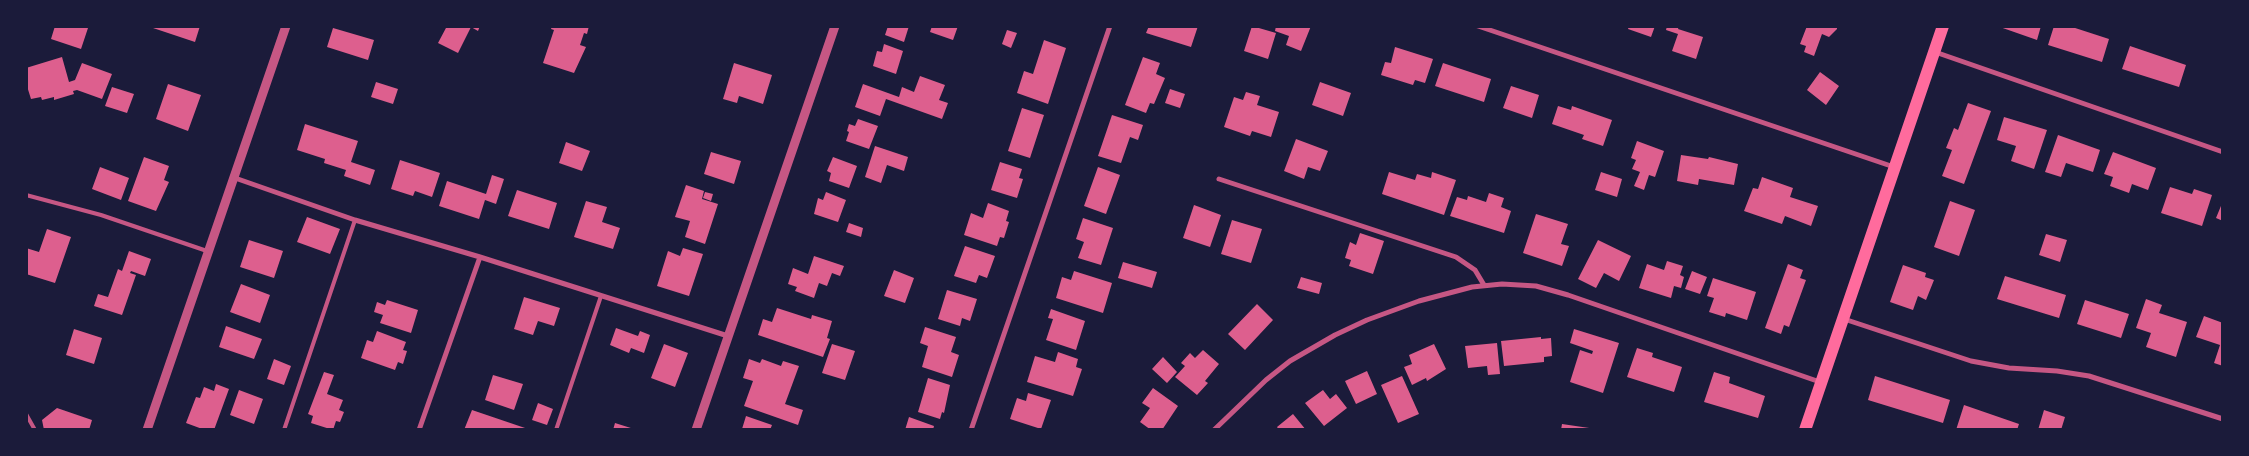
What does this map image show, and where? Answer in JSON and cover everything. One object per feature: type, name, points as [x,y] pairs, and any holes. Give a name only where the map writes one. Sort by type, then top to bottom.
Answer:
[{"type":"main road","points":[[1805,430],[1943,26]]},
{"type":"street","points":[[147,430],[286,26]]},
{"type":"street","points":[[696,430],[836,26]]},
{"type":"street","points":[[971,430],[1110,26]]},
{"type":"street","points":[[1478,26],[1495,29],[1895,168]]},
{"type":"street","points":[[1934,52],[2223,152]]},
{"type":"street","points":[[235,178],[355,220],[480,257],[728,336]]},
{"type":"street","points":[[1219,179],[1456,257],[1475,270],[1484,286]]},
{"type":"street","points":[[418,430],[480,257]]},
{"type":"street","points":[[1214,430],[1266,380],[1290,361],[1321,342],[1367,320],[1411,304],[1484,286],[1517,283],[1568,294],[1821,382]]},
{"type":"street","points":[[1844,319],[1971,361],[2009,368],[2057,371],[2089,376],[2223,420]]},
{"type":"lane","points":[[26,195],[101,215],[209,252]]},
{"type":"lane","points":[[284,430],[355,220]]},
{"type":"lane","points":[[556,430],[601,296]]},
{"type":"lane","points":[[26,414],[35,430]]},
{"type":"building","points":[[55,26],[82,26],[88,28],[81,49],[51,39]]},
{"type":"building","points":[[147,26],[200,26],[195,42]]},
{"type":"building","points":[[447,26],[480,26],[478,31],[471,27],[458,53],[438,43]]},
{"type":"building","points":[[552,26],[589,26],[587,34],[584,33],[580,45],[586,47],[574,73],[543,63],[554,30],[551,29]]},
{"type":"building","points":[[888,26],[909,26],[904,42],[885,35]]},
{"type":"building","points":[[932,26],[958,26],[953,40],[930,32]]},
{"type":"building","points":[[1149,26],[1198,26],[1191,47],[1146,33]]},
{"type":"building","points":[[1252,26],[1276,33],[1268,59],[1244,51]]},
{"type":"building","points":[[1276,26],[1311,26],[1301,51],[1286,45],[1289,36],[1275,31]]},
{"type":"building","points":[[1629,26],[1655,26],[1651,37],[1628,29]]},
{"type":"building","points":[[1667,26],[1679,26],[1678,29],[1703,37],[1696,59],[1672,51],[1678,34],[1666,30]]},
{"type":"building","points":[[1807,26],[1837,26],[1837,29],[1829,37],[1822,34],[1814,56],[1804,52],[1806,46],[1800,44]]},
{"type":"building","points":[[1997,26],[2041,26],[2037,40]]},
{"type":"building","points":[[2054,26],[2069,26],[2109,39],[2102,62],[2048,45]]},
{"type":"building","points":[[333,28],[374,40],[368,60],[327,47]]},
{"type":"building","points":[[1007,30],[1017,33],[1011,48],[1002,44]]},
{"type":"building","points":[[1044,40],[1066,48],[1048,104],[1017,93],[1024,71],[1033,74]]},
{"type":"building","points":[[884,44],[903,51],[896,74],[873,66],[877,51],[882,52]]},
{"type":"building","points":[[2130,46],[2186,65],[2179,87],[2122,69]]},
{"type":"building","points":[[1395,47],[1433,59],[1425,83],[1415,80],[1413,85],[1381,75],[1385,62],[1391,63]]},
{"type":"building","points":[[62,57],[69,82],[75,80],[82,63],[112,74],[102,99],[77,90],[73,91],[74,94],[54,100],[54,97],[42,100],[41,97],[31,99],[26,83],[26,68]]},
{"type":"building","points":[[1143,57],[1160,63],[1156,74],[1165,78],[1154,104],[1150,103],[1146,113],[1125,105]]},
{"type":"building","points":[[734,63],[772,75],[763,104],[739,96],[737,103],[723,99]]},
{"type":"building","points":[[1443,63],[1491,79],[1484,102],[1435,86]]},
{"type":"building","points":[[1820,72],[1839,86],[1826,105],[1807,90]]},
{"type":"building","points":[[920,76],[945,85],[939,100],[948,103],[942,119],[886,99],[880,116],[855,107],[863,84],[899,97],[902,87],[914,92]]},
{"type":"building","points":[[376,82],[398,89],[393,104],[371,97]]},
{"type":"building","points":[[1320,82],[1351,93],[1343,116],[1312,105]]},
{"type":"building","points":[[168,84],[201,95],[188,131],[156,119]]},
{"type":"building","points":[[1511,86],[1539,95],[1532,118],[1503,108]]},
{"type":"building","points":[[112,87],[134,94],[127,113],[105,106]]},
{"type":"building","points":[[1170,89],[1185,94],[1180,108],[1165,103]]},
{"type":"building","points":[[1246,92],[1260,96],[1257,105],[1279,112],[1271,137],[1252,131],[1250,136],[1224,127],[1234,97],[1243,100]]},
{"type":"building","points":[[1968,103],[1991,111],[1964,184],[1942,176],[1952,150],[1946,148],[1954,128],[1958,130]]},
{"type":"building","points":[[1558,106],[1571,110],[1572,106],[1612,120],[1603,146],[1582,139],[1584,135],[1552,124]]},
{"type":"building","points":[[1022,108],[1044,115],[1030,158],[1008,151]]},
{"type":"building","points":[[1112,115],[1143,125],[1138,140],[1130,137],[1121,163],[1098,156]]},
{"type":"building","points":[[2004,117],[2047,130],[2034,169],[2011,161],[2016,146],[1997,140]]},
{"type":"building","points":[[858,119],[878,126],[869,149],[846,141],[849,124],[855,126]]},
{"type":"building","points":[[305,124],[358,141],[351,162],[375,170],[370,185],[344,176],[346,170],[324,163],[325,159],[297,150]]},
{"type":"building","points":[[2058,135],[2100,150],[2093,172],[2066,163],[2061,177],[2045,172]]},
{"type":"building","points":[[1296,139],[1328,151],[1320,171],[1308,167],[1304,179],[1284,171]]},
{"type":"building","points":[[1637,141],[1664,151],[1655,177],[1649,175],[1644,190],[1634,186],[1640,172],[1632,169],[1636,160],[1631,158]]},
{"type":"building","points":[[566,142],[590,151],[582,171],[559,163]]},
{"type":"building","points":[[875,146],[908,157],[904,171],[887,165],[881,183],[865,177]]},
{"type":"building","points":[[711,152],[741,161],[734,184],[704,174]]},
{"type":"building","points":[[2113,152],[2156,168],[2148,190],[2132,184],[2129,193],[2110,186],[2113,177],[2104,174]]},
{"type":"building","points":[[1681,155],[1708,159],[1709,157],[1738,164],[1734,185],[1699,179],[1698,185],[1677,181]]},
{"type":"building","points":[[144,157],[169,166],[164,180],[169,182],[156,211],[128,201]]},
{"type":"building","points":[[833,157],[857,166],[849,188],[829,181],[831,173],[827,171]]},
{"type":"building","points":[[400,160],[440,173],[432,197],[415,191],[413,196],[391,189]]},
{"type":"building","points":[[1000,162],[1022,169],[1019,178],[1023,179],[1017,198],[991,190]]},
{"type":"building","points":[[100,167],[129,178],[121,200],[92,189]]},
{"type":"building","points":[[1098,167],[1120,175],[1106,214],[1084,206]]},
{"type":"building","points":[[1389,172],[1415,180],[1417,174],[1431,178],[1432,172],[1456,180],[1444,215],[1382,194]]},
{"type":"building","points":[[1601,172],[1622,179],[1617,197],[1595,190]]},
{"type":"building","points":[[492,175],[504,179],[496,204],[485,200],[479,219],[439,206],[447,181],[486,194]]},
{"type":"building","points":[[1762,177],[1793,188],[1790,197],[1818,206],[1811,226],[1785,216],[1782,224],[1744,211],[1753,188],[1758,189]]},
{"type":"building","points":[[686,185],[704,191],[702,199],[718,204],[705,244],[685,237],[690,221],[675,217]]},
{"type":"building","points":[[2170,187],[2192,194],[2194,189],[2212,195],[2202,226],[2161,213]]},
{"type":"building","points":[[517,190],[557,203],[549,229],[508,216]]},
{"type":"building","points":[[705,192],[713,194],[711,201],[703,198]]},
{"type":"building","points":[[826,192],[846,200],[838,222],[814,214],[818,198],[823,200]]},
{"type":"building","points":[[1489,193],[1504,198],[1501,207],[1511,211],[1504,233],[1450,216],[1457,197],[1467,200],[1468,196],[1486,202]]},
{"type":"building","points":[[586,201],[607,207],[602,222],[620,228],[613,249],[574,237]]},
{"type":"building","points":[[1950,201],[1975,210],[1959,256],[1934,247]]},
{"type":"building","points":[[2223,201],[2223,221],[2216,218]]},
{"type":"building","points":[[988,203],[1009,211],[1006,221],[1009,222],[1004,238],[1000,237],[997,246],[964,235],[971,213],[983,218]]},
{"type":"building","points":[[1194,205],[1221,215],[1210,247],[1183,238]]},
{"type":"building","points":[[1536,214],[1568,224],[1561,244],[1569,246],[1562,266],[1523,253]]},
{"type":"building","points":[[307,217],[340,229],[330,254],[297,242]]},
{"type":"building","points":[[1083,218],[1113,228],[1101,265],[1078,258],[1084,242],[1076,239]]},
{"type":"building","points":[[1232,220],[1262,229],[1251,263],[1221,254]]},
{"type":"building","points":[[849,223],[863,228],[861,237],[846,232]]},
{"type":"building","points":[[47,229],[71,237],[55,283],[26,274],[26,248],[39,252]]},
{"type":"building","points":[[1360,233],[1384,241],[1373,274],[1349,266],[1351,260],[1345,258],[1350,242],[1356,245]]},
{"type":"building","points":[[2046,234],[2067,240],[2060,262],[2039,255]]},
{"type":"building","points":[[249,240],[283,251],[274,278],[240,267]]},
{"type":"building","points":[[1598,240],[1631,256],[1619,281],[1604,273],[1596,288],[1578,279]]},
{"type":"building","points":[[965,246],[995,256],[987,278],[979,275],[976,283],[954,276]]},
{"type":"building","points":[[683,248],[703,254],[689,296],[657,286],[668,251],[680,256]]},
{"type":"building","points":[[129,251],[151,259],[145,276],[131,271],[130,273],[136,275],[122,315],[94,306],[98,294],[108,297],[118,269],[122,271]]},
{"type":"building","points":[[814,256],[844,266],[840,276],[832,273],[827,286],[819,283],[814,298],[795,291],[797,287],[788,284],[793,268],[808,274]]},
{"type":"building","points":[[1667,261],[1683,266],[1680,275],[1684,277],[1681,288],[1674,286],[1671,298],[1639,288],[1647,264],[1664,270]]},
{"type":"building","points":[[1123,262],[1157,272],[1152,288],[1118,278]]},
{"type":"building","points":[[1788,264],[1803,270],[1800,278],[1806,280],[1789,327],[1784,325],[1781,334],[1765,328]]},
{"type":"building","points":[[1903,265],[1926,273],[1925,277],[1934,280],[1926,300],[1918,296],[1913,310],[1890,302]]},
{"type":"building","points":[[894,270],[914,278],[905,303],[884,296]]},
{"type":"building","points":[[1074,271],[1112,283],[1103,313],[1056,298],[1062,277],[1071,280]]},
{"type":"building","points":[[1692,271],[1707,277],[1700,294],[1685,289]]},
{"type":"building","points":[[2005,276],[2066,295],[2059,318],[1997,299]]},
{"type":"building","points":[[1301,277],[1322,283],[1319,294],[1297,288]]},
{"type":"building","points":[[1713,278],[1756,292],[1747,320],[1726,313],[1725,317],[1709,312],[1714,298],[1707,296]]},
{"type":"building","points":[[241,284],[270,295],[260,323],[230,312]]},
{"type":"building","points":[[947,290],[977,299],[970,321],[962,318],[960,326],[938,319]]},
{"type":"building","points":[[524,297],[560,308],[554,326],[538,321],[533,335],[514,329]]},
{"type":"building","points":[[2146,299],[2162,305],[2159,313],[2187,322],[2176,357],[2146,347],[2151,333],[2136,328]]},
{"type":"building","points":[[387,300],[418,310],[411,333],[380,323],[383,315],[374,312],[377,302],[385,305]]},
{"type":"building","points":[[2085,300],[2129,314],[2121,338],[2077,324]]},
{"type":"building","points":[[1257,304],[1273,320],[1245,350],[1228,334]]},
{"type":"building","points":[[777,308],[811,319],[812,315],[832,321],[827,338],[830,339],[823,357],[758,335],[763,319],[772,322]]},
{"type":"building","points":[[1051,309],[1085,321],[1076,350],[1046,340],[1053,319],[1048,318]]},
{"type":"building","points":[[2204,316],[2223,323],[2223,366],[2214,363],[2220,345],[2196,337]]},
{"type":"building","points":[[226,326],[262,339],[254,359],[219,347]]},
{"type":"building","points":[[925,327],[956,337],[951,352],[959,355],[952,377],[922,367],[928,346],[920,343]]},
{"type":"building","points":[[616,328],[638,336],[640,331],[650,335],[644,353],[631,348],[629,353],[610,345]]},
{"type":"building","points":[[74,329],[102,338],[94,364],[66,355]]},
{"type":"building","points":[[1574,329],[1619,343],[1603,393],[1570,382],[1580,350],[1592,354],[1593,351],[1570,343]]},
{"type":"building","points":[[377,331],[406,342],[403,350],[407,351],[403,364],[398,362],[395,370],[361,358],[367,340],[373,342]]},
{"type":"building","points":[[1541,337],[1541,339],[1551,338],[1552,356],[1544,357],[1544,362],[1504,366],[1501,341]]},
{"type":"building","points":[[1497,343],[1500,374],[1488,375],[1487,366],[1468,368],[1465,346]]},
{"type":"building","points":[[664,344],[688,353],[675,387],[651,378]]},
{"type":"building","points":[[832,344],[855,351],[845,380],[822,373]]},
{"type":"building","points":[[1434,344],[1446,369],[1427,381],[1426,378],[1412,385],[1404,367],[1412,364],[1409,355]]},
{"type":"building","points":[[1637,348],[1653,353],[1652,357],[1682,367],[1674,392],[1627,377]]},
{"type":"building","points":[[1203,350],[1219,364],[1205,381],[1208,383],[1197,395],[1175,377],[1185,366],[1181,363],[1190,353],[1195,358]]},
{"type":"building","points":[[1058,352],[1078,359],[1076,367],[1082,369],[1073,396],[1027,382],[1035,356],[1055,362]]},
{"type":"building","points":[[1163,357],[1177,372],[1167,383],[1152,369]]},
{"type":"building","points":[[274,359],[291,366],[284,385],[267,379]]},
{"type":"building","points":[[749,359],[760,363],[762,359],[781,366],[783,361],[799,366],[785,404],[803,410],[798,425],[744,406],[753,381],[743,378]]},
{"type":"building","points":[[1367,371],[1377,394],[1356,404],[1345,381]]},
{"type":"building","points":[[324,372],[334,375],[327,394],[343,400],[339,410],[344,412],[340,422],[336,421],[333,430],[311,423],[313,416],[308,414]]},
{"type":"building","points":[[1714,372],[1730,377],[1729,383],[1765,396],[1758,418],[1704,402]]},
{"type":"building","points":[[493,375],[523,384],[514,410],[485,400]]},
{"type":"building","points":[[1402,376],[1419,414],[1398,423],[1381,385]]},
{"type":"building","points":[[1875,376],[1950,400],[1943,423],[1868,400]]},
{"type":"building","points":[[928,378],[950,385],[944,413],[942,412],[940,419],[918,412]]},
{"type":"building","points":[[216,384],[229,389],[214,430],[205,430],[186,423],[196,397],[200,398],[204,387],[214,391]]},
{"type":"building","points":[[1153,388],[1178,406],[1162,430],[1151,430],[1140,422],[1150,408],[1142,403]]},
{"type":"building","points":[[239,390],[263,399],[254,424],[230,415]]},
{"type":"building","points":[[1323,390],[1330,399],[1336,394],[1347,408],[1324,426],[1305,403]]},
{"type":"building","points":[[1028,393],[1051,400],[1041,429],[1010,419],[1017,398],[1026,401]]},
{"type":"building","points":[[538,403],[553,409],[547,425],[532,420]]},
{"type":"building","points":[[1964,405],[2019,424],[2017,430],[1956,430]]},
{"type":"building","points":[[57,408],[92,420],[89,430],[44,430],[42,420]]},
{"type":"building","points":[[472,410],[528,429],[528,430],[464,430]]},
{"type":"building","points":[[2044,410],[2065,417],[2061,430],[2038,430]]},
{"type":"building","points":[[1293,414],[1306,430],[1279,430],[1277,427]]},
{"type":"building","points":[[746,416],[772,425],[770,430],[742,429]]},
{"type":"building","points":[[909,417],[934,426],[933,430],[905,430]]},
{"type":"building","points":[[615,423],[634,429],[634,430],[613,430]]},
{"type":"building","points":[[1562,424],[1596,429],[1596,430],[1561,430]]}]
